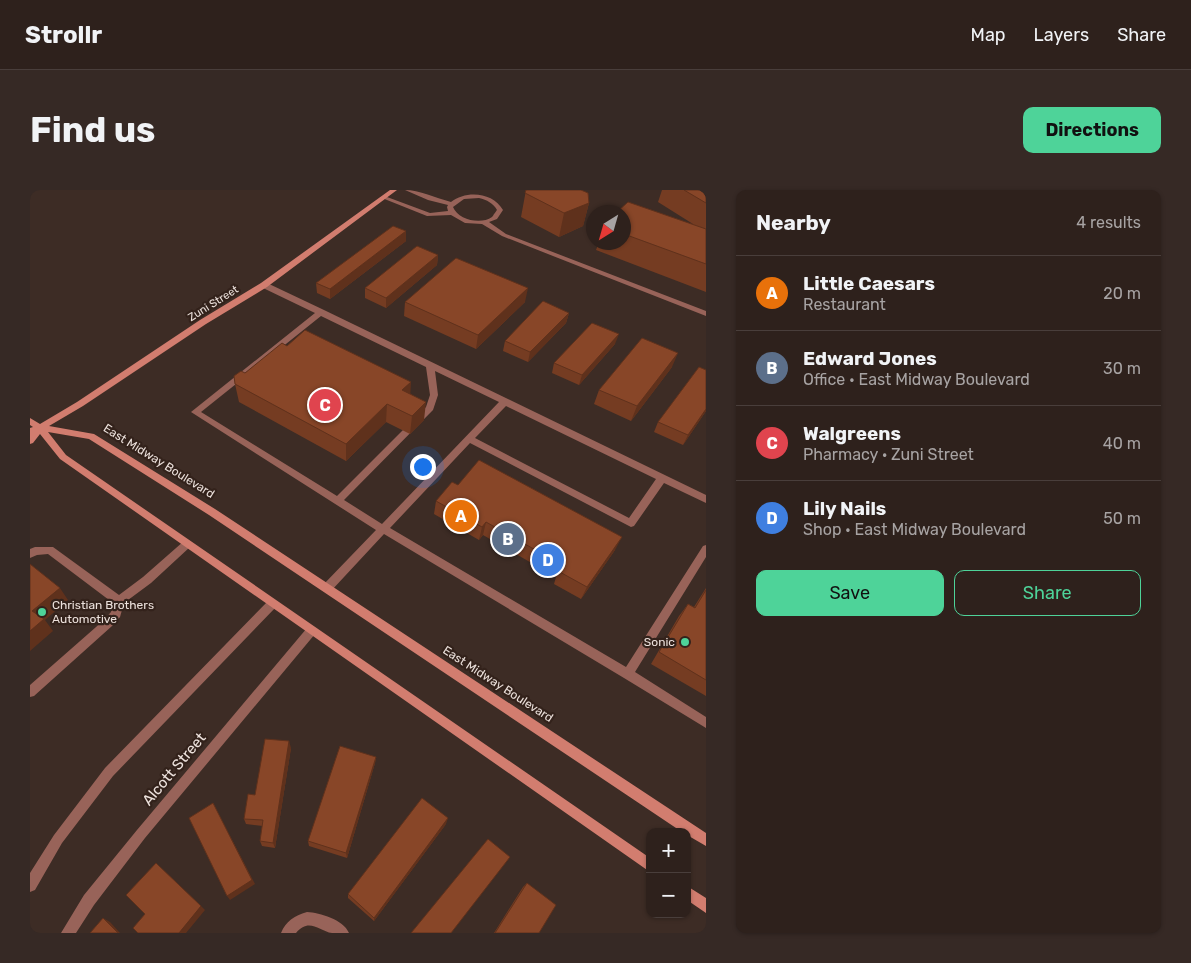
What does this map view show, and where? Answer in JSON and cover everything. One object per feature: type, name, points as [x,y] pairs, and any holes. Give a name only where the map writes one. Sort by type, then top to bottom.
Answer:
[{"type":"main road","name":"Zuni Street","points":[[30,441],[35,430],[264,285],[394,190]]},
{"type":"main road","points":[[30,422],[35,430],[63,457],[310,631],[646,863]]},
{"type":"main road","name":"East Midway Boulevard","points":[[35,430],[92,436],[327,588],[706,840]]},
{"type":"main road","points":[[691,895],[706,906]]},
{"type":"street","points":[[408,190],[430,199],[452,204]]},
{"type":"street","points":[[385,198],[429,215],[452,213],[463,220],[484,222],[495,218],[498,214],[498,205],[486,198],[470,193],[450,206],[452,213]]},
{"type":"street","points":[[484,222],[504,236],[706,314]]},
{"type":"street","points":[[264,285],[706,498]]},
{"type":"street","points":[[321,312],[195,412],[383,529],[628,674],[706,723]]},
{"type":"street","points":[[337,501],[430,408],[434,395],[430,365]]},
{"type":"street","points":[[327,588],[505,401]]},
{"type":"street","points":[[469,439],[631,522],[662,478]]},
{"type":"street","points":[[30,692],[108,623],[116,614],[119,601],[147,580],[187,544]]},
{"type":"street","points":[[628,674],[706,549]]},
{"type":"street","points":[[30,554],[35,551],[50,550],[119,601]]},
{"type":"street","points":[[30,885],[58,839],[108,772],[272,604]]},
{"type":"street","name":"Alcott Street","points":[[68,933],[89,900],[141,834],[310,631]]},
{"type":"street","points":[[288,933],[291,928],[304,920],[314,918],[328,922],[342,933]]},
{"type":"building","points":[[526,190],[581,190],[588,193],[589,203],[564,213],[525,193]]},
{"type":"building","points":[[684,190],[706,190],[706,203]]},
{"type":"building","points":[[628,202],[706,229],[706,264],[631,237],[631,205],[625,205]]},
{"type":"building","points":[[393,226],[406,231],[330,289],[316,283]]},
{"type":"building","points":[[417,246],[438,255],[386,298],[365,288]]},
{"type":"building","points":[[456,258],[528,288],[478,335],[405,302]]},
{"type":"building","points":[[543,301],[569,313],[530,352],[505,341]]},
{"type":"building","points":[[592,323],[619,334],[582,375],[554,363]]},
{"type":"building","points":[[305,330],[411,382],[402,390],[426,402],[412,416],[387,404],[346,444],[235,384],[234,376],[241,371],[245,373],[282,343],[287,346]]},
{"type":"building","points":[[642,338],[678,353],[637,406],[599,390]]},
{"type":"building","points":[[699,367],[706,370],[706,409],[688,435],[658,422]]},
{"type":"building","points":[[479,460],[622,537],[587,587],[558,571],[562,565],[486,522],[482,527],[436,501],[452,482],[458,485]]},
{"type":"building","points":[[30,564],[60,588],[32,611],[44,619],[30,631]]},
{"type":"building","name":"Sonic","points":[[706,590],[706,680],[659,652],[688,604],[695,608]]},
{"type":"building","points":[[265,739],[289,741],[273,843],[260,841],[263,820],[244,819],[248,794],[255,795]]},
{"type":"building","points":[[340,746],[376,757],[346,853],[308,841]]},
{"type":"building","points":[[422,798],[448,818],[374,918],[348,894]]},
{"type":"building","points":[[213,803],[252,880],[227,896],[189,818]]},
{"type":"building","points":[[488,839],[510,857],[451,933],[411,933]]},
{"type":"building","points":[[156,863],[201,906],[179,933],[138,933],[133,928],[145,914],[126,895]]},
{"type":"building","points":[[527,883],[556,905],[539,933],[495,933]]},
{"type":"building","points":[[103,918],[118,933],[90,933]]},
{"type":"place","name":"Walgreens","points":[[325,405]]},
{"type":"place","name":"Little Caesars","points":[[461,516]]},
{"type":"place","name":"Edward Jones","points":[[508,539]]},
{"type":"place","name":"Lily Nails","points":[[548,560]]},
{"type":"place","name":"Christian Brothers Automotive","points":[[42,612]]},
{"type":"place","name":"Sonic","points":[[685,642]]}]
